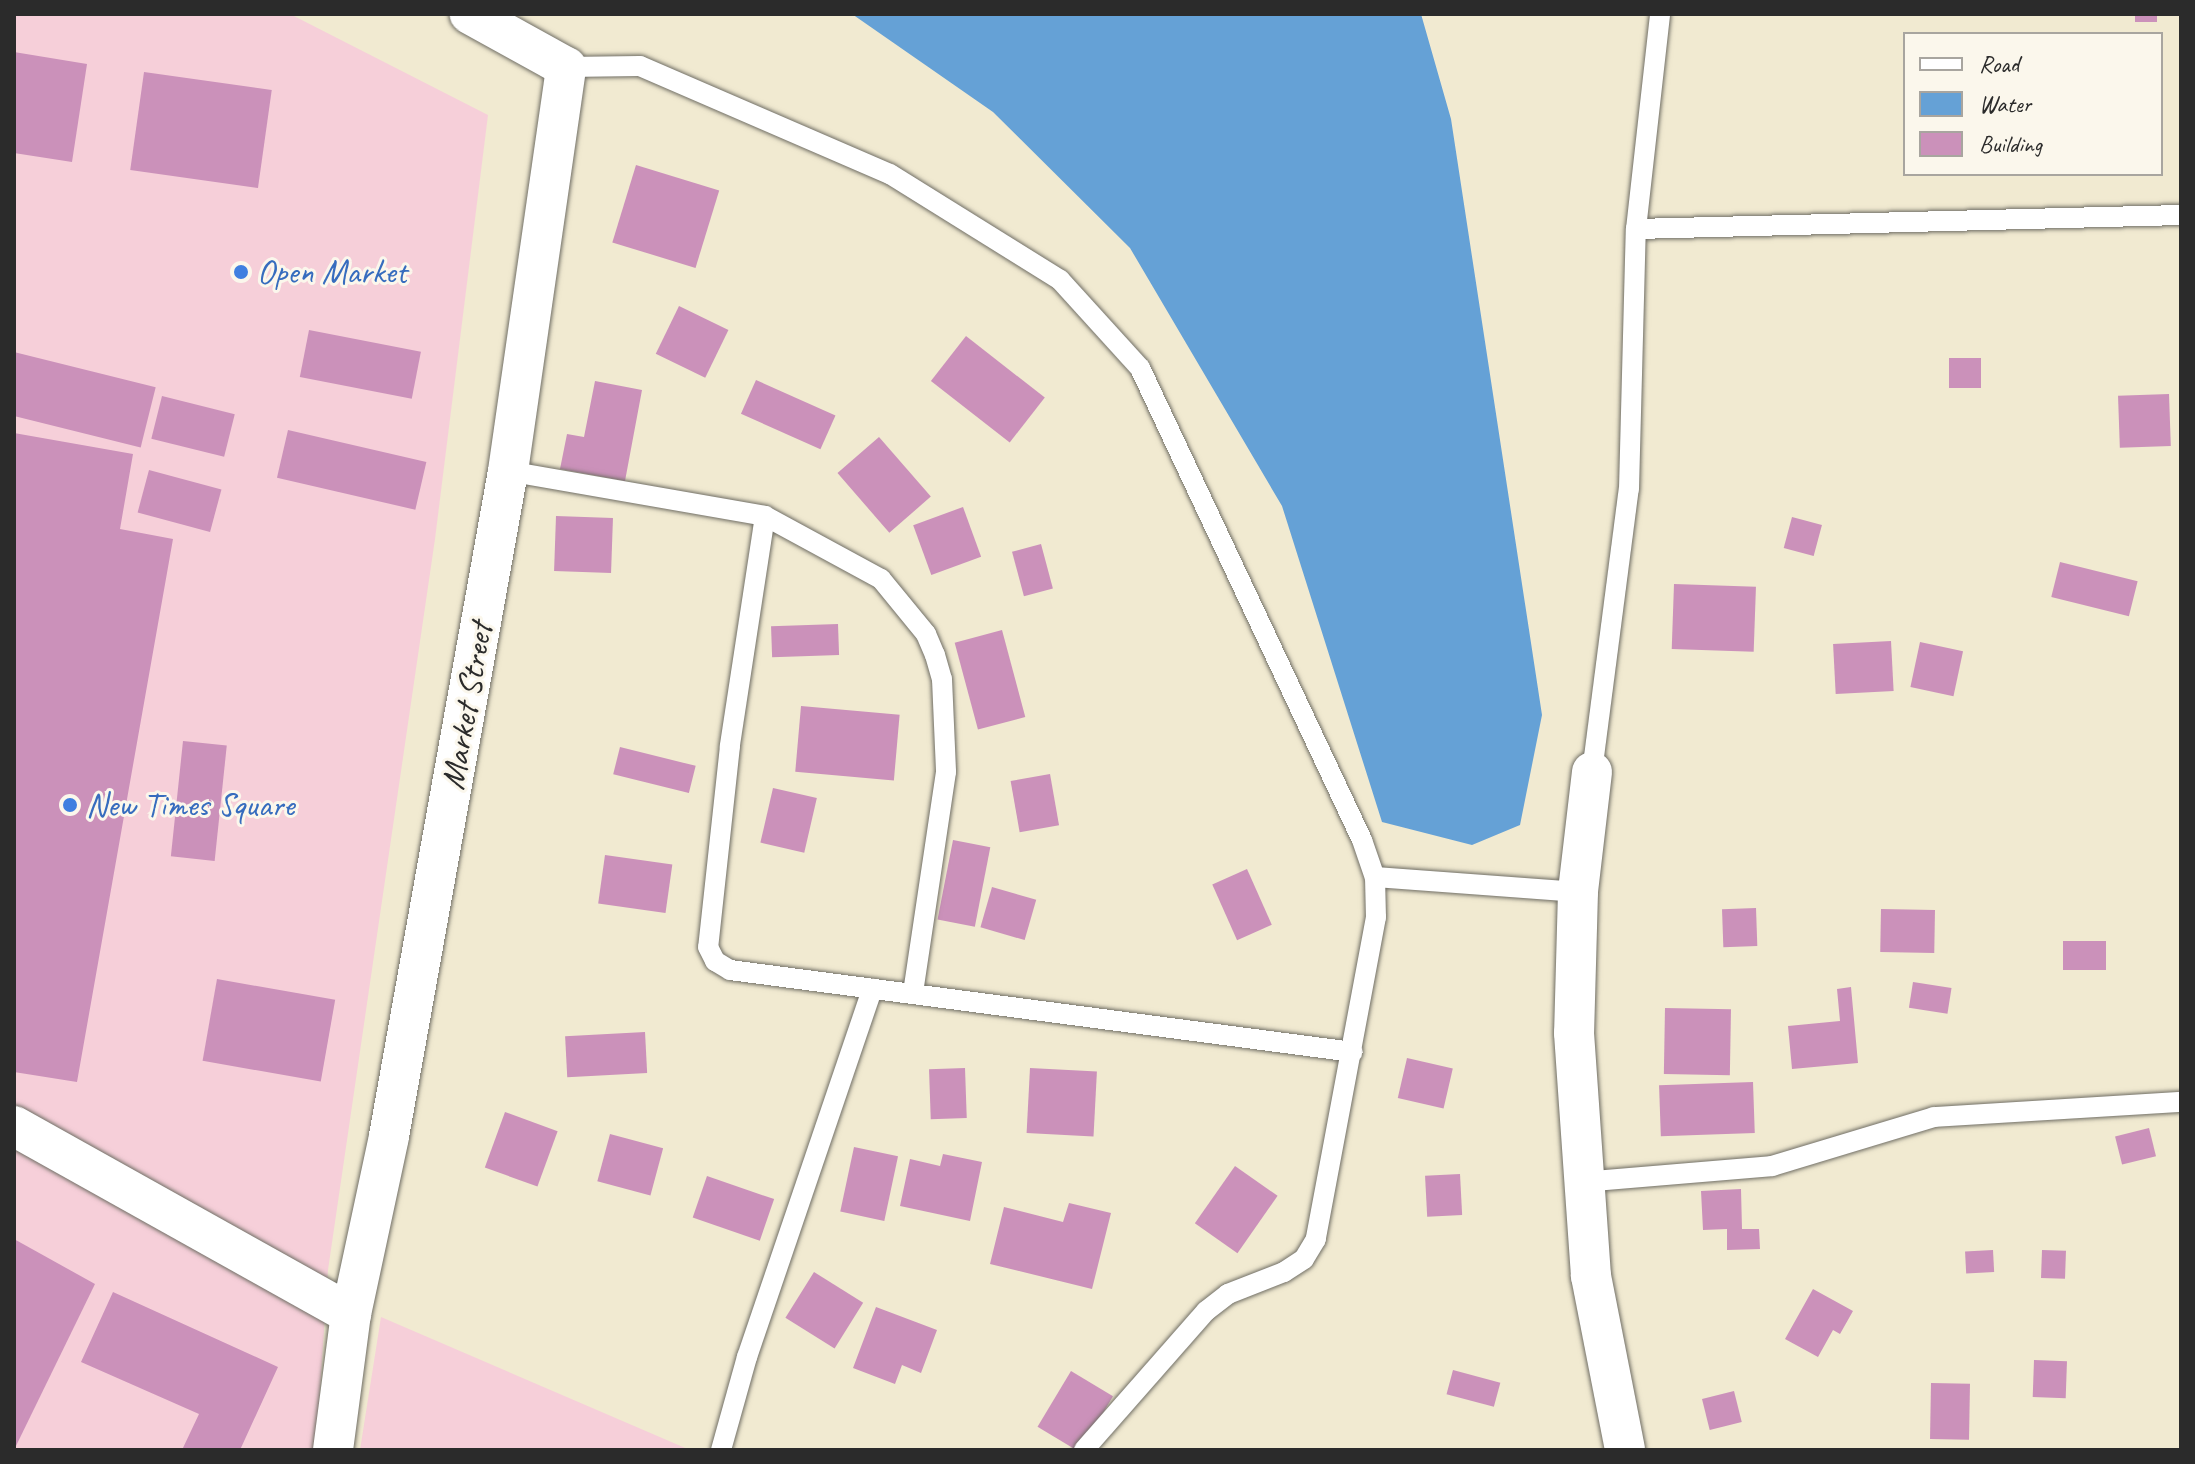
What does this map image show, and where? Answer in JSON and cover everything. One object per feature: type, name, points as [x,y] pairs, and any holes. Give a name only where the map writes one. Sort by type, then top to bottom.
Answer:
[{"type":"street","points":[[470,14],[566,67]]},
{"type":"street","name":"Market Street","points":[[333,1450],[351,1314],[389,1136],[508,471],[566,67]]},
{"type":"street","points":[[1592,772],[1578,892],[1574,1033],[1593,1290],[1625,1450]]},
{"type":"street","points":[[14,1126],[351,1314]]},
{"type":"lane","points":[[1592,772],[1629,489],[1636,229],[1660,14]]},
{"type":"lane","points":[[566,67],[640,66],[654,72],[890,174],[1060,280],[1140,368],[1375,877],[1376,917],[1316,1239],[1304,1259],[1228,1294],[1206,1311],[1084,1450]]},
{"type":"lane","points":[[1636,229],[2181,215]]},
{"type":"lane","points":[[508,471],[765,516],[881,579],[926,634],[939,667],[946,772],[913,994]]},
{"type":"lane","points":[[765,516],[730,746],[708,947],[715,961],[730,970],[1353,1052]]},
{"type":"lane","points":[[1375,877],[1578,892]]},
{"type":"lane","points":[[721,1450],[747,1357],[872,989]]},
{"type":"lane","points":[[1583,1182],[1772,1166],[1934,1117],[2181,1102]]},
{"type":"shaded area","points":[[14,14],[290,14],[488,115],[435,539],[328,1270],[316,1450],[14,1450]]},
{"type":"shaded area","points":[[381,1317],[690,1450],[360,1450]]},
{"type":"water","points":[[852,14],[1421,14],[1451,119],[1542,715],[1520,825],[1472,845],[1382,822],[1282,506],[1130,248],[993,112]]},
{"type":"building","points":[[2135,14],[2157,14],[2157,22],[2135,22]]},
{"type":"building","points":[[14,52],[87,64],[72,162],[14,153]]},
{"type":"building","points":[[144,72],[272,90],[258,188],[130,170]]},
{"type":"building","points":[[636,165],[719,190],[696,268],[612,242]]},
{"type":"building","points":[[679,306],[728,330],[705,378],[656,354]]},
{"type":"building","points":[[309,330],[421,352],[412,399],[300,377]]},
{"type":"building","points":[[966,336],[1045,398],[1010,442],[931,381]]},
{"type":"building","points":[[14,352],[156,387],[141,447],[14,416]]},
{"type":"building","points":[[1949,358],[1981,358],[1981,388],[1949,388]]},
{"type":"building","points":[[756,380],[835,415],[820,449],[741,414]]},
{"type":"building","points":[[595,381],[642,390],[625,481],[560,469],[567,434],[584,437]]},
{"type":"building","points":[[2169,394],[2171,446],[2120,448],[2118,396]]},
{"type":"building","points":[[162,396],[235,414],[224,457],[151,439]]},
{"type":"building","points":[[288,430],[426,462],[415,510],[277,478]]},
{"type":"building","name":"New Times Square","points":[[14,433],[133,454],[120,529],[173,539],[77,1082],[14,1072]]},
{"type":"building","points":[[879,437],[931,497],[889,533],[837,473]]},
{"type":"building","points":[[149,470],[221,489],[210,532],[138,513]]},
{"type":"building","points":[[963,507],[981,557],[931,575],[913,525]]},
{"type":"building","points":[[556,516],[613,518],[611,573],[554,571]]},
{"type":"building","points":[[1792,517],[1822,525],[1814,556],[1784,548]]},
{"type":"building","points":[[1041,544],[1053,588],[1024,596],[1012,552]]},
{"type":"building","points":[[2060,562],[2138,581],[2129,616],[2051,597]]},
{"type":"building","points":[[1674,584],[1756,587],[1754,652],[1672,649]]},
{"type":"building","points":[[838,624],[839,655],[772,657],[771,626]]},
{"type":"building","points":[[1002,630],[1025,717],[978,730],[955,643]]},
{"type":"building","points":[[1891,641],[1894,691],[1836,694],[1833,644]]},
{"type":"building","points":[[1920,642],[1963,651],[1953,696],[1910,687]]},
{"type":"building","points":[[801,706],[900,715],[894,780],[795,772]]},
{"type":"building","points":[[183,741],[227,746],[215,861],[171,856]]},
{"type":"building","points":[[620,747],[696,766],[689,793],[613,774]]},
{"type":"building","points":[[1050,774],[1059,825],[1020,832],[1011,781]]},
{"type":"building","points":[[773,788],[817,798],[804,853],[760,843]]},
{"type":"building","points":[[953,840],[990,847],[975,927],[938,920]]},
{"type":"building","points":[[605,855],[672,864],[666,913],[598,904]]},
{"type":"building","points":[[1247,869],[1272,925],[1237,940],[1212,884]]},
{"type":"building","points":[[992,887],[1036,900],[1025,940],[980,927]]},
{"type":"building","points":[[1756,908],[1757,946],[1723,947],[1722,909]]},
{"type":"building","points":[[1881,909],[1935,910],[1934,953],[1880,952]]},
{"type":"building","points":[[2063,941],[2106,941],[2106,970],[2063,970]]},
{"type":"building","points":[[217,979],[335,1000],[321,1082],[203,1061]]},
{"type":"building","points":[[1913,982],[1952,988],[1947,1014],[1909,1008]]},
{"type":"building","points":[[1851,987],[1858,1063],[1792,1069],[1788,1026],[1840,1021],[1837,989]]},
{"type":"building","points":[[1665,1008],[1731,1009],[1730,1075],[1664,1074]]},
{"type":"building","points":[[645,1032],[647,1073],[567,1077],[565,1036]]},
{"type":"building","points":[[1407,1058],[1453,1069],[1444,1109],[1398,1098]]},
{"type":"building","points":[[965,1068],[967,1118],[931,1119],[929,1069]]},
{"type":"building","points":[[1030,1068],[1097,1072],[1094,1136],[1027,1133]]},
{"type":"building","points":[[1753,1082],[1755,1133],[1661,1136],[1659,1085]]},
{"type":"building","points":[[505,1112],[558,1131],[537,1187],[485,1167]]},
{"type":"building","points":[[2149,1128],[2156,1156],[2122,1165],[2115,1136]]},
{"type":"building","points":[[610,1134],[663,1148],[650,1196],[597,1181]]},
{"type":"building","points":[[854,1147],[898,1156],[884,1221],[840,1212]]},
{"type":"building","points":[[943,1154],[982,1162],[970,1221],[900,1206],[910,1159],[940,1166]]},
{"type":"building","points":[[1235,1166],[1278,1196],[1237,1253],[1195,1223]]},
{"type":"building","points":[[1460,1174],[1462,1215],[1427,1217],[1425,1176]]},
{"type":"building","points":[[707,1176],[774,1199],[760,1241],[693,1218]]},
{"type":"building","points":[[1741,1189],[1742,1229],[1759,1229],[1760,1249],[1727,1250],[1727,1229],[1703,1230],[1701,1191]]},
{"type":"building","points":[[1069,1203],[1111,1213],[1092,1289],[990,1264],[1004,1207],[1063,1222]]},
{"type":"building","points":[[14,1239],[95,1284],[14,1450]]},
{"type":"building","points":[[1993,1250],[1994,1272],[1966,1273],[1965,1251]]},
{"type":"building","points":[[2042,1250],[2066,1251],[2065,1279],[2041,1278]]},
{"type":"building","points":[[814,1272],[863,1303],[835,1349],[785,1318]]},
{"type":"building","points":[[1813,1289],[1853,1311],[1840,1334],[1833,1330],[1818,1357],[1785,1339]]},
{"type":"building","points":[[113,1292],[278,1367],[240,1450],[182,1450],[199,1414],[81,1362]]},
{"type":"building","points":[[876,1307],[937,1330],[921,1373],[902,1365],[895,1384],[853,1368]]},
{"type":"building","points":[[2034,1360],[2067,1361],[2066,1398],[2033,1397]]},
{"type":"building","points":[[1453,1370],[1500,1383],[1494,1407],[1447,1394]]},
{"type":"building","points":[[1071,1371],[1113,1396],[1081,1450],[1038,1427]]},
{"type":"building","points":[[1931,1383],[1970,1384],[1969,1440],[1930,1439]]},
{"type":"building","points":[[1734,1391],[1742,1422],[1710,1430],[1702,1399]]},
{"type":"place","name":"Open Market","points":[[241,272]]},
{"type":"place","name":"New Times Square","points":[[70,805]]}]
